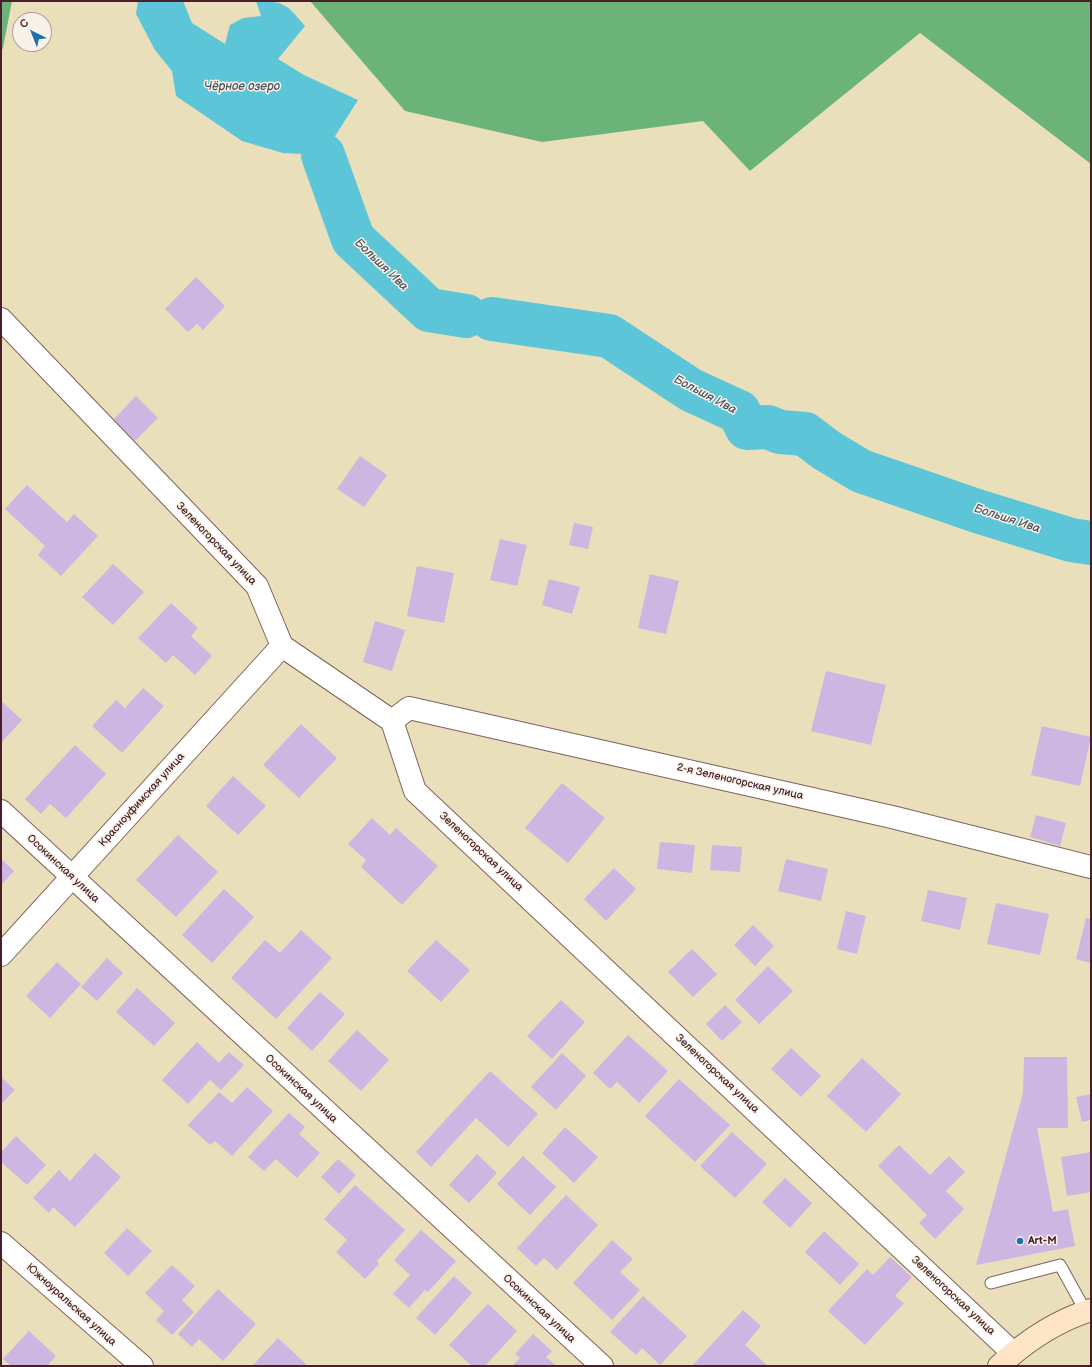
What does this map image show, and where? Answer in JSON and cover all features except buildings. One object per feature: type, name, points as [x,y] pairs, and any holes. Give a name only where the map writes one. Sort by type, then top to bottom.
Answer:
[{"type":"main road","points":[[1006,1360],[1043,1332],[1070,1318],[1088,1311]]},
{"type":"street","name":"Зеленогорская улица","points":[[1,320],[257,586],[282,646]]},
{"type":"street","points":[[282,646],[392,722]]},
{"type":"street","name":"Красноуфимская улица","points":[[1,955],[282,646]]},
{"type":"street","name":"2-я Зеленогорская улица","points":[[392,722],[410,708],[892,817],[1091,867]]},
{"type":"street","name":"Зеленогорская улица","points":[[392,722],[415,790],[1006,1360]]},
{"type":"street","name":"Осокинская улица","points":[[1,811],[602,1366]]},
{"type":"street","name":"Южноуральская улица","points":[[1,1243],[142,1366]]},
{"type":"lane","points":[[991,1283],[1060,1265],[1088,1311]]},
{"type":"green space","points":[[1,1],[12,1],[3,48],[1,51]]},
{"type":"green space","points":[[310,1],[1091,1],[1091,164],[920,33],[750,171],[703,121],[542,142],[405,111]]},
{"type":"water","name":"Чёрное озеро","points":[[138,1],[183,1],[192,23],[225,44],[230,25],[243,18],[261,16],[256,1],[280,3],[294,13],[305,26],[278,59],[304,75],[358,100],[323,155],[283,153],[242,141],[176,96],[172,71],[155,50],[136,14]]},
{"type":"waterway","name":"Большя Ива","points":[[323,155],[353,239],[429,310],[466,316]]},
{"type":"waterway","name":"Большя Ива","points":[[492,319],[609,336],[691,390],[739,412],[747,428],[768,427],[780,432],[805,434],[826,450],[861,471],[977,511],[1071,540],[1091,543]]},
{"type":"place","name":"Art-M","points":[[1020,1241]]}]
